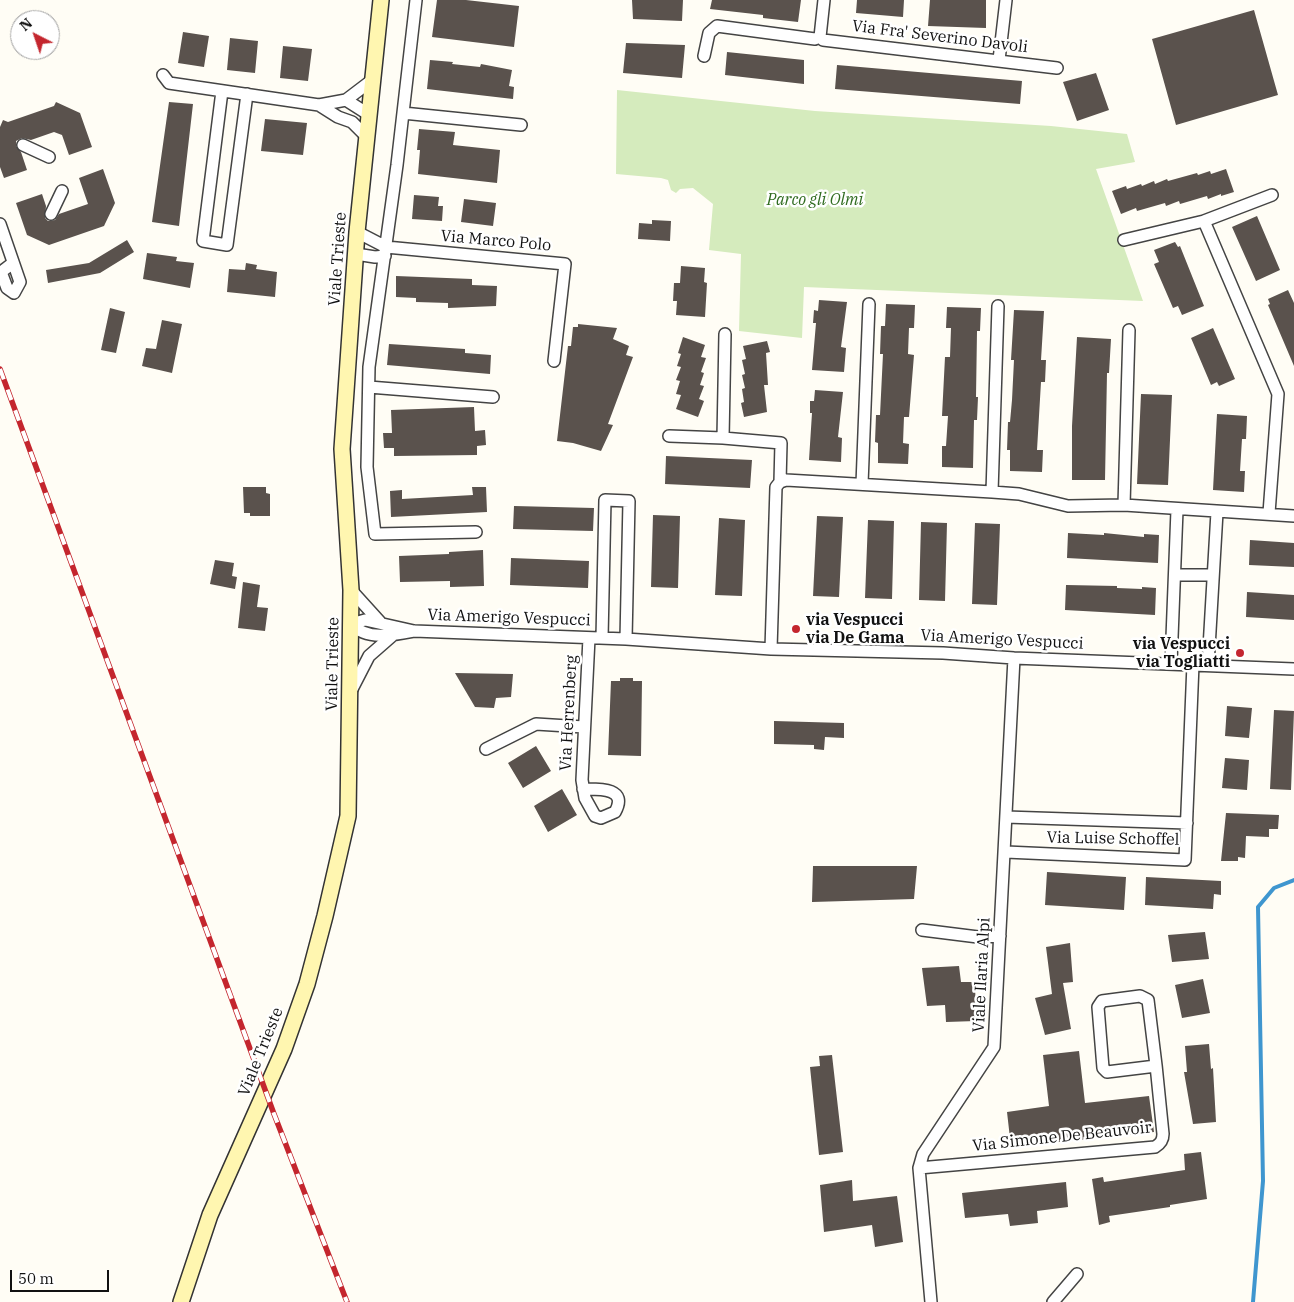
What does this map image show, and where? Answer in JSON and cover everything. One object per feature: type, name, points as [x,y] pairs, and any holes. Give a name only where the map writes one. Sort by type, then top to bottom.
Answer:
[{"type":"main road","name":"Viale Trieste","points":[[181,1302],[210,1215],[284,1049],[311,967],[348,816],[351,590],[342,449],[357,232],[371,81],[381,0]]},
{"type":"street","points":[[416,0],[370,367],[367,467],[375,534],[476,532]]},
{"type":"street","points":[[820,37],[824,0]]},
{"type":"street","points":[[999,60],[1006,0]]},
{"type":"street","name":"Via Fra' Severino Davoli","points":[[704,56],[709,33],[717,26],[815,39],[820,37],[823,40],[1057,68]]},
{"type":"street","points":[[163,75],[168,83],[319,105],[346,100],[371,81]]},
{"type":"street","points":[[222,90],[203,241],[227,245],[247,94]]},
{"type":"street","points":[[346,100],[368,114]]},
{"type":"street","points":[[319,105],[352,122],[366,136]]},
{"type":"street","points":[[403,113],[521,126]]},
{"type":"street","points":[[352,122],[368,114]]},
{"type":"street","points":[[23,145],[49,157]]},
{"type":"street","points":[[51,214],[62,192]]},
{"type":"street","points":[[1124,240],[1204,220],[1272,195]]},
{"type":"street","points":[[1204,220],[1278,394],[1269,513]]},
{"type":"street","points":[[0,224],[14,263]]},
{"type":"street","name":"Via Marco Polo","points":[[357,232],[386,251],[565,264],[554,361]]},
{"type":"street","name":"Via Marco Polo","points":[[356,254],[375,257],[386,251]]},
{"type":"street","points":[[862,484],[869,304]]},
{"type":"street","points":[[992,492],[998,306]]},
{"type":"street","points":[[1124,505],[1128,330]]},
{"type":"street","points":[[724,438],[726,334]]},
{"type":"street","points":[[369,387],[493,397]]},
{"type":"street","points":[[669,436],[781,443],[780,482]]},
{"type":"street","points":[[771,649],[776,487],[780,482],[786,480],[1018,494],[1068,506],[1124,505],[1177,510],[1269,513],[1294,516]]},
{"type":"street","name":"Via Amerigo Vespucci","points":[[602,638],[606,500],[629,501],[626,639]]},
{"type":"street","points":[[1171,663],[1177,510]]},
{"type":"street","points":[[1208,665],[1216,512]]},
{"type":"street","points":[[1175,575],[1213,575]]},
{"type":"street","points":[[351,590],[381,623]]},
{"type":"street","name":"Via Amerigo Vespucci","points":[[414,630],[393,635],[368,634],[358,631],[351,624],[365,620],[414,630],[626,639],[771,649],[943,653],[1014,658],[1294,668]]},
{"type":"street","name":"Via Amerigo Vespucci","points":[[351,691],[370,656],[393,635]]},
{"type":"street","name":"Via Herrenberg","points":[[583,790],[584,726],[589,638]]},
{"type":"street","name":"Viale Ilaria Alpi","points":[[931,1302],[919,1168],[923,1154],[994,1047],[1006,852],[1014,658]]},
{"type":"street","name":"Via Luise Schoffel","points":[[1006,852],[1185,860],[1193,664]]},
{"type":"street","points":[[486,749],[524,727],[536,724],[584,726]]},
{"type":"street","name":"Via Luise Schoffel","points":[[1006,817],[1187,823]]},
{"type":"street","points":[[922,930],[978,937],[1000,936]]},
{"type":"street","name":"Via Simone De Beauvoir","points":[[919,1168],[1154,1147],[1163,1140],[1156,1066],[1148,1000],[1140,996],[1102,1001],[1098,1007],[1103,1068],[1108,1072],[1156,1066]]},
{"type":"street","points":[[1053,1302],[1077,1274]]},
{"type":"green space","name":"Parco gli Olmi","points":[[617,90],[815,111],[1051,126],[1127,134],[1135,162],[1096,169],[1143,301],[804,287],[802,338],[739,331],[741,254],[709,250],[713,204],[693,188],[680,189],[676,193],[671,190],[668,180],[616,174]]},
{"type":"building","points":[[437,0],[466,0],[519,6],[514,47],[432,37]]},
{"type":"building","points":[[632,0],[683,0],[682,21],[633,19]]},
{"type":"building","points":[[712,0],[801,0],[798,22],[763,18],[763,15],[710,9]]},
{"type":"building","points":[[857,0],[904,0],[903,17],[856,13]]},
{"type":"building","points":[[930,0],[986,0],[986,28],[928,26]]},
{"type":"building","points":[[1254,10],[1278,95],[1176,125],[1152,39]]},
{"type":"building","points":[[183,32],[209,36],[204,67],[178,63]]},
{"type":"building","points":[[230,38],[258,41],[255,73],[227,70]]},
{"type":"building","points":[[626,43],[685,45],[682,78],[623,73]]},
{"type":"building","points":[[283,46],[312,49],[308,81],[280,78]]},
{"type":"building","points":[[727,52],[804,60],[804,84],[725,75]]},
{"type":"building","points":[[430,60],[480,67],[481,64],[512,70],[509,86],[514,87],[513,99],[427,89]]},
{"type":"building","points":[[837,65],[1022,81],[1020,104],[835,89]]},
{"type":"building","points":[[1096,73],[1109,110],[1077,121],[1063,82]]},
{"type":"building","points":[[56,102],[80,113],[92,147],[69,155],[62,135],[54,132],[31,140],[22,138],[16,141],[16,146],[21,152],[27,170],[4,178],[0,167],[0,127],[3,120],[8,122],[54,106]]},
{"type":"building","points":[[169,102],[193,104],[179,226],[152,222]]},
{"type":"building","points":[[265,119],[307,123],[303,155],[261,151]]},
{"type":"building","points":[[419,129],[455,132],[453,145],[500,150],[497,183],[418,174],[420,150],[417,150]]},
{"type":"building","points":[[103,169],[115,203],[104,226],[49,245],[27,235],[16,203],[42,194],[46,206],[45,218],[48,221],[55,220],[59,214],[88,204],[79,178]]},
{"type":"building","points":[[1226,169],[1234,192],[1208,199],[1207,196],[1180,204],[1179,201],[1166,206],[1165,203],[1137,211],[1136,208],[1121,214],[1112,191],[1126,186],[1127,189],[1154,181],[1155,184],[1167,179],[1168,181],[1210,171],[1211,174]]},
{"type":"building","points":[[414,195],[439,197],[438,206],[443,206],[442,221],[412,219]]},
{"type":"building","points":[[464,199],[496,203],[493,226],[461,222]]},
{"type":"building","points":[[1257,216],[1280,270],[1256,281],[1232,227]]},
{"type":"building","points":[[652,220],[671,221],[670,241],[638,239],[639,223],[652,224]]},
{"type":"building","points":[[127,240],[134,252],[100,273],[48,283],[46,270],[89,263]]},
{"type":"building","points":[[1175,242],[1178,247],[1180,246],[1204,306],[1182,315],[1178,306],[1173,308],[1154,264],[1159,262],[1154,250]]},
{"type":"building","points":[[147,253],[177,257],[176,261],[194,263],[190,288],[143,279]]},
{"type":"building","points":[[246,263],[257,265],[256,269],[277,272],[275,297],[227,292],[229,269],[245,270]]},
{"type":"building","points":[[681,266],[705,268],[704,282],[707,283],[705,317],[676,315],[677,301],[673,301],[674,283],[680,283]]},
{"type":"building","points":[[396,276],[472,279],[472,285],[497,286],[496,306],[448,308],[448,303],[416,302],[416,298],[396,297]]},
{"type":"building","points":[[1288,290],[1294,303],[1294,366],[1268,305],[1270,304],[1268,299]]},
{"type":"building","points":[[819,300],[847,302],[841,347],[846,348],[844,372],[812,370],[816,323],[813,323],[814,310],[818,311]]},
{"type":"building","points":[[886,304],[915,305],[914,328],[909,328],[908,354],[914,355],[909,417],[904,417],[903,443],[909,444],[908,464],[878,463],[878,443],[875,442],[876,415],[880,415],[883,354],[880,354],[881,326],[885,326]]},
{"type":"building","points":[[947,307],[981,308],[980,331],[977,331],[976,397],[978,397],[977,420],[974,420],[973,468],[942,467],[942,446],[946,446],[948,416],[942,416],[945,357],[950,357],[951,328],[946,328]]},
{"type":"building","points":[[110,308],[125,312],[116,353],[101,350]]},
{"type":"building","points":[[1014,310],[1044,311],[1041,360],[1046,360],[1045,382],[1041,382],[1037,450],[1043,450],[1042,472],[1010,471],[1010,450],[1007,450],[1014,360],[1011,360]]},
{"type":"building","points":[[162,320],[182,324],[172,373],[142,366],[146,348],[156,349]]},
{"type":"building","points":[[578,324],[617,328],[613,339],[629,346],[626,355],[633,357],[608,424],[613,425],[601,451],[573,443],[557,441],[568,346],[571,346],[573,327],[578,327]]},
{"type":"building","points":[[1213,328],[1235,379],[1219,386],[1217,382],[1211,385],[1191,338]]},
{"type":"building","points":[[683,337],[705,345],[701,357],[706,358],[701,372],[704,373],[700,385],[704,386],[699,399],[704,401],[698,417],[676,409],[681,395],[676,394],[680,381],[676,380],[681,367],[677,366],[681,354],[678,353]]},
{"type":"building","points":[[1077,337],[1111,339],[1109,373],[1107,373],[1105,480],[1072,480],[1072,426]]},
{"type":"building","points":[[767,341],[770,352],[766,353],[768,385],[764,385],[767,412],[744,417],[741,403],[744,402],[742,389],[745,388],[742,375],[745,374],[742,360],[746,359],[743,346]]},
{"type":"building","points":[[389,344],[465,349],[465,353],[491,355],[490,374],[387,365]]},
{"type":"building","points":[[815,390],[843,392],[838,437],[842,438],[841,462],[809,460],[812,413],[810,413],[810,401],[814,401]]},
{"type":"building","points":[[1141,394],[1172,395],[1168,485],[1137,484]]},
{"type":"building","points":[[474,407],[475,431],[485,430],[486,445],[477,446],[477,455],[394,456],[394,448],[384,448],[383,433],[392,433],[391,410]]},
{"type":"building","points":[[1217,414],[1247,416],[1246,439],[1242,439],[1240,471],[1245,471],[1244,492],[1213,490]]},
{"type":"building","points":[[666,456],[752,460],[750,488],[665,484]]},
{"type":"building","points":[[243,487],[266,487],[266,493],[270,494],[270,516],[250,516],[250,513],[244,513]]},
{"type":"building","points":[[472,487],[486,487],[487,512],[391,517],[390,491],[402,490],[402,499],[473,495]]},
{"type":"building","points":[[514,506],[594,508],[593,531],[513,529]]},
{"type":"building","points":[[653,515],[680,516],[678,588],[651,587]]},
{"type":"building","points":[[817,516],[843,517],[839,597],[813,596]]},
{"type":"building","points":[[719,518],[745,520],[742,596],[715,595]]},
{"type":"building","points":[[868,520],[894,521],[892,599],[865,598]]},
{"type":"building","points":[[921,522],[947,523],[945,601],[919,600]]},
{"type":"building","points":[[975,523],[1000,524],[997,605],[972,604]]},
{"type":"building","points":[[1068,533],[1104,535],[1104,533],[1144,537],[1144,534],[1159,535],[1158,563],[1067,558]]},
{"type":"building","points":[[1250,540],[1294,543],[1294,567],[1249,565]]},
{"type":"building","points":[[483,550],[484,586],[450,587],[450,581],[400,582],[399,556],[449,554],[449,552]]},
{"type":"building","points":[[511,558],[589,561],[588,588],[510,585]]},
{"type":"building","points":[[215,560],[234,563],[232,576],[237,577],[235,589],[210,584]]},
{"type":"building","points":[[243,582],[260,585],[257,607],[268,608],[265,631],[238,628]]},
{"type":"building","points":[[1066,585],[1156,588],[1155,615],[1065,610]]},
{"type":"building","points":[[1247,592],[1294,595],[1294,620],[1246,617]]},
{"type":"building","points":[[455,673],[513,674],[511,697],[496,698],[494,708],[475,707]]},
{"type":"building","points":[[620,678],[633,678],[633,681],[642,681],[641,756],[608,755],[611,681],[620,681]]},
{"type":"building","points":[[1227,706],[1252,708],[1249,738],[1225,736]]},
{"type":"building","points":[[1274,710],[1294,711],[1291,790],[1270,789]]},
{"type":"building","points":[[774,721],[844,723],[844,738],[825,737],[824,750],[814,749],[814,745],[774,744]]},
{"type":"building","points":[[536,746],[551,771],[523,788],[508,763]]},
{"type":"building","points":[[1225,758],[1249,760],[1247,790],[1222,788]]},
{"type":"building","points":[[562,789],[577,815],[548,832],[534,806]]},
{"type":"building","points":[[1226,813],[1279,815],[1278,829],[1269,829],[1269,837],[1246,836],[1245,858],[1238,857],[1238,861],[1221,861]]},
{"type":"building","points":[[813,866],[917,866],[914,899],[812,902]]},
{"type":"building","points":[[1047,872],[1126,877],[1124,910],[1045,905]]},
{"type":"building","points":[[1146,877],[1221,881],[1221,895],[1214,894],[1213,909],[1145,905]]},
{"type":"building","points":[[1205,932],[1209,959],[1172,962],[1168,935]]},
{"type":"building","points":[[1070,943],[1073,982],[1063,983],[1071,1029],[1045,1035],[1035,998],[1052,994],[1046,947]]},
{"type":"building","points":[[959,966],[961,982],[975,982],[976,1021],[946,1022],[945,1005],[927,1006],[922,968]]},
{"type":"building","points":[[1203,979],[1210,1013],[1182,1018],[1175,985]]},
{"type":"building","points":[[1209,1044],[1211,1069],[1213,1068],[1216,1122],[1193,1124],[1184,1072],[1187,1072],[1185,1046]]},
{"type":"building","points":[[1079,1051],[1085,1103],[1149,1096],[1154,1132],[1011,1147],[1007,1112],[1049,1106],[1043,1055]]},
{"type":"building","points":[[832,1055],[843,1152],[819,1155],[810,1067],[820,1066],[819,1056]]},
{"type":"building","points":[[1201,1152],[1207,1199],[1170,1205],[1170,1207],[1109,1216],[1110,1222],[1099,1225],[1092,1179],[1103,1177],[1104,1182],[1185,1170],[1184,1154]]},
{"type":"building","points":[[852,1180],[853,1201],[897,1196],[903,1242],[875,1247],[872,1225],[824,1232],[820,1185]]},
{"type":"building","points":[[1066,1182],[1068,1207],[1037,1211],[1038,1223],[1010,1226],[1008,1214],[965,1218],[962,1193]]},
{"type":"waterway","points":[[1253,1302],[1263,1181],[1258,907],[1274,888],[1294,880]]},
{"type":"railway","points":[[0,369],[274,1114],[347,1302]]},
{"type":"place","name":"via Vespucci via De Gama","points":[[796,629]]},
{"type":"place","name":"via Vespucci via Togliatti","points":[[1240,653]]}]
